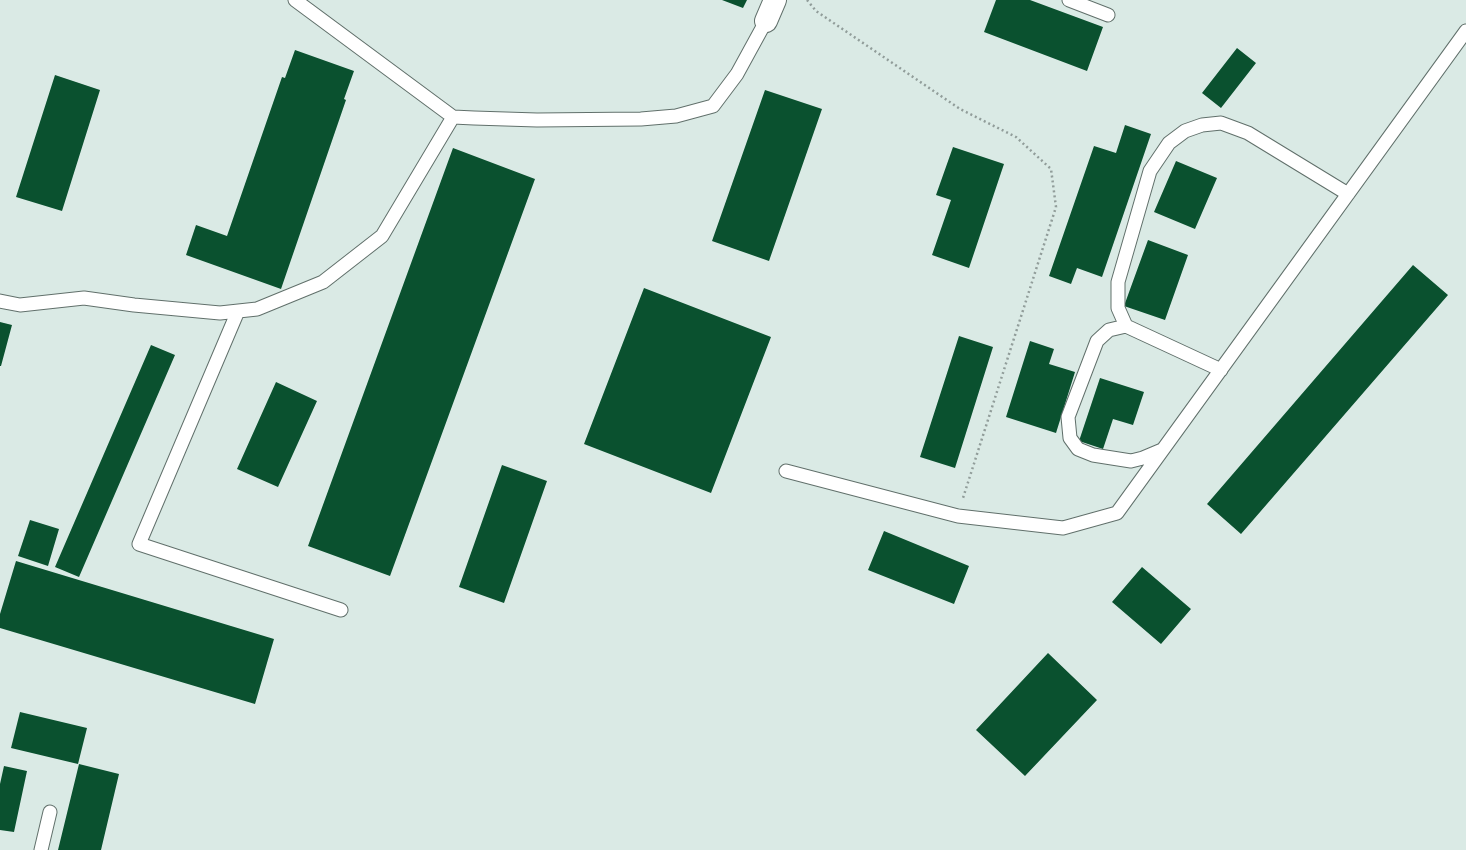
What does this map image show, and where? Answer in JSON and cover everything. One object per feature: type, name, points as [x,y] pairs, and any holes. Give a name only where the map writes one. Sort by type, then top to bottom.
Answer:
[{"type":"street","points":[[766,21],[775,0]]},
{"type":"lane","points":[[295,0],[453,117],[537,120],[641,119],[676,116],[713,106],[737,74],[766,21]]},
{"type":"lane","points":[[1069,0],[1108,15]]},
{"type":"lane","points":[[786,471],[958,516],[1063,528],[1117,513],[1466,31]]},
{"type":"lane","points":[[0,301],[20,305],[84,298],[134,305],[220,313],[257,309],[323,282],[382,236],[453,117]]},
{"type":"lane","points":[[1126,326],[1118,308],[1118,282],[1150,171],[1169,143],[1184,131],[1221,123],[1248,132],[1348,194]]},
{"type":"lane","points":[[238,311],[139,544],[341,610]]},
{"type":"lane","points":[[1162,450],[1131,461],[1093,455],[1078,449],[1070,438],[1068,417],[1097,341],[1109,330],[1126,326],[1220,370]]},
{"type":"lane","points":[[41,850],[50,812]]},
{"type":"path","points":[[807,0],[816,11],[960,109],[1016,136],[1051,169],[1056,207],[958,516]]},
{"type":"building","points":[[722,0],[747,0],[743,8]]},
{"type":"building","points":[[996,0],[1030,0],[1103,27],[1087,71],[984,32]]},
{"type":"building","points":[[1237,48],[1256,63],[1221,108],[1202,93]]},
{"type":"building","points":[[295,50],[354,71],[344,99],[346,100],[281,289],[186,255],[196,225],[227,236],[282,77],[285,78]]},
{"type":"building","points":[[55,75],[100,90],[62,211],[16,197]]},
{"type":"building","points":[[765,90],[822,109],[769,261],[712,241]]},
{"type":"building","points":[[1125,125],[1151,134],[1102,277],[1077,268],[1071,284],[1049,276],[1094,146],[1116,153]]},
{"type":"building","points":[[953,147],[1004,164],[969,268],[932,255],[951,200],[936,195]]},
{"type":"building","points":[[453,148],[535,179],[390,576],[308,546]]},
{"type":"building","points":[[1176,161],[1217,178],[1195,229],[1154,212]]},
{"type":"building","points":[[1148,240],[1188,255],[1165,320],[1124,306]]},
{"type":"building","points":[[1413,265],[1448,295],[1241,534],[1207,504]]},
{"type":"building","points":[[644,288],[771,337],[711,493],[584,444]]},
{"type":"building","points":[[0,322],[12,325],[1,366],[0,366]]},
{"type":"building","points":[[959,336],[993,347],[955,468],[920,457]]},
{"type":"building","points":[[1030,341],[1054,349],[1049,364],[1075,372],[1056,433],[1006,417]]},
{"type":"building","points":[[151,345],[175,355],[79,577],[55,567]]},
{"type":"building","points":[[1100,378],[1144,392],[1133,425],[1113,419],[1103,449],[1079,441]]},
{"type":"building","points":[[276,382],[317,401],[278,487],[237,469]]},
{"type":"building","points":[[502,465],[547,481],[504,603],[459,587]]},
{"type":"building","points":[[30,520],[59,529],[48,566],[18,556]]},
{"type":"building","points":[[884,531],[969,566],[954,604],[868,570]]},
{"type":"building","points":[[16,561],[274,639],[255,704],[0,628],[0,614]]},
{"type":"building","points":[[1142,567],[1191,609],[1161,644],[1112,602]]},
{"type":"building","points":[[1048,653],[1097,700],[1025,776],[976,730]]},
{"type":"building","points":[[20,712],[87,728],[78,764],[11,748]]},
{"type":"building","points":[[79,764],[119,774],[101,850],[58,850]]},
{"type":"building","points":[[4,766],[27,771],[14,832],[0,830],[0,784]]}]
